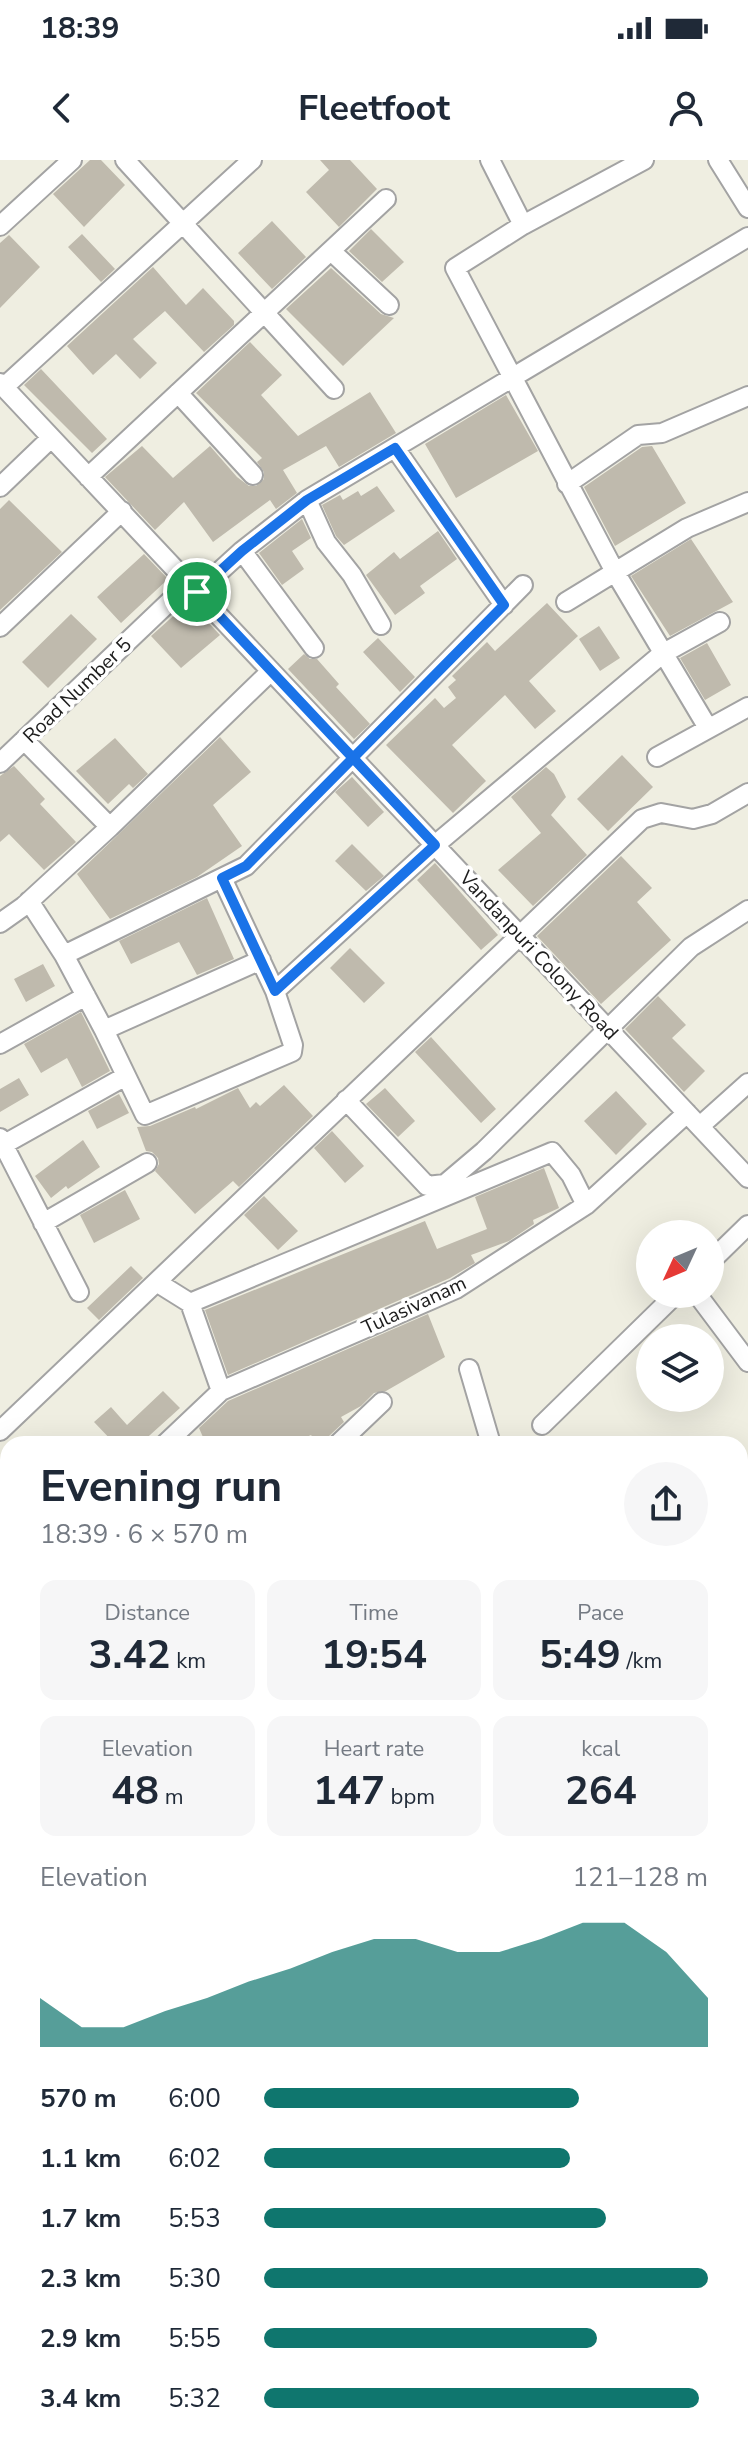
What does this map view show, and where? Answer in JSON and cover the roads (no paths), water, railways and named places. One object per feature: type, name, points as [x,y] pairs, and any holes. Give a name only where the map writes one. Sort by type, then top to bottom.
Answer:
[{"type":"street","points":[[0,226],[72,160]]},
{"type":"street","points":[[125,160],[334,389]]},
{"type":"street","points":[[2,385],[252,160]]},
{"type":"street","points":[[490,160],[523,225]]},
{"type":"street","points":[[644,160],[523,225],[455,268],[615,572],[708,728]]},
{"type":"street","points":[[718,160],[748,208]]},
{"type":"street","points":[[88,477],[386,199]]},
{"type":"street","name":"Road Number 5","points":[[0,763],[193,588],[307,500],[748,237]]},
{"type":"street","points":[[331,251],[389,305]]},
{"type":"street","name":"Vandanpuri Colony Road","points":[[2,385],[748,1178]]},
{"type":"street","points":[[178,393],[253,475]]},
{"type":"street","points":[[567,484],[638,435],[662,433],[748,396]]},
{"type":"street","points":[[0,487],[51,438]]},
{"type":"street","points":[[395,448],[504,605]]},
{"type":"street","points":[[307,500],[326,542],[352,575],[381,625]]},
{"type":"street","points":[[566,602],[687,528],[748,502]]},
{"type":"street","points":[[0,627],[122,511]]},
{"type":"street","points":[[242,551],[314,648]]},
{"type":"street","points":[[64,955],[246,866],[523,585]]},
{"type":"street","points":[[275,991],[435,845],[662,654],[720,622]]},
{"type":"street","points":[[0,923],[29,901],[110,827],[271,671]]},
{"type":"street","points":[[657,757],[748,707]]},
{"type":"street","points":[[24,740],[110,827]]},
{"type":"street","points":[[0,1431],[642,819],[661,813],[693,819],[712,814],[748,793]]},
{"type":"street","points":[[29,901],[64,955],[144,1114],[148,1115],[292,1052],[293,1045],[275,991],[222,878]]},
{"type":"street","points":[[346,1100],[427,1186],[445,1184],[484,1151],[691,947],[748,910]]},
{"type":"street","points":[[104,1030],[261,960]]},
{"type":"street","points":[[0,1044],[86,996]]},
{"type":"street","points":[[79,1292],[2,1141],[126,1076]]},
{"type":"street","name":"Tulasivanam","points":[[173,1436],[221,1391],[456,1289],[586,1205],[694,1120],[748,1083]]},
{"type":"street","points":[[190,1303],[552,1152],[571,1175],[586,1205]]},
{"type":"street","points":[[43,1223],[147,1163]]},
{"type":"street","points":[[724,1248],[748,1225]]},
{"type":"street","points":[[158,1283],[190,1303],[221,1391]]},
{"type":"street","points":[[542,1425],[662,1308]]},
{"type":"street","points":[[708,1308],[748,1362]]},
{"type":"street","points":[[469,1369],[489,1436]]},
{"type":"street","points":[[346,1436],[382,1402]]}]
